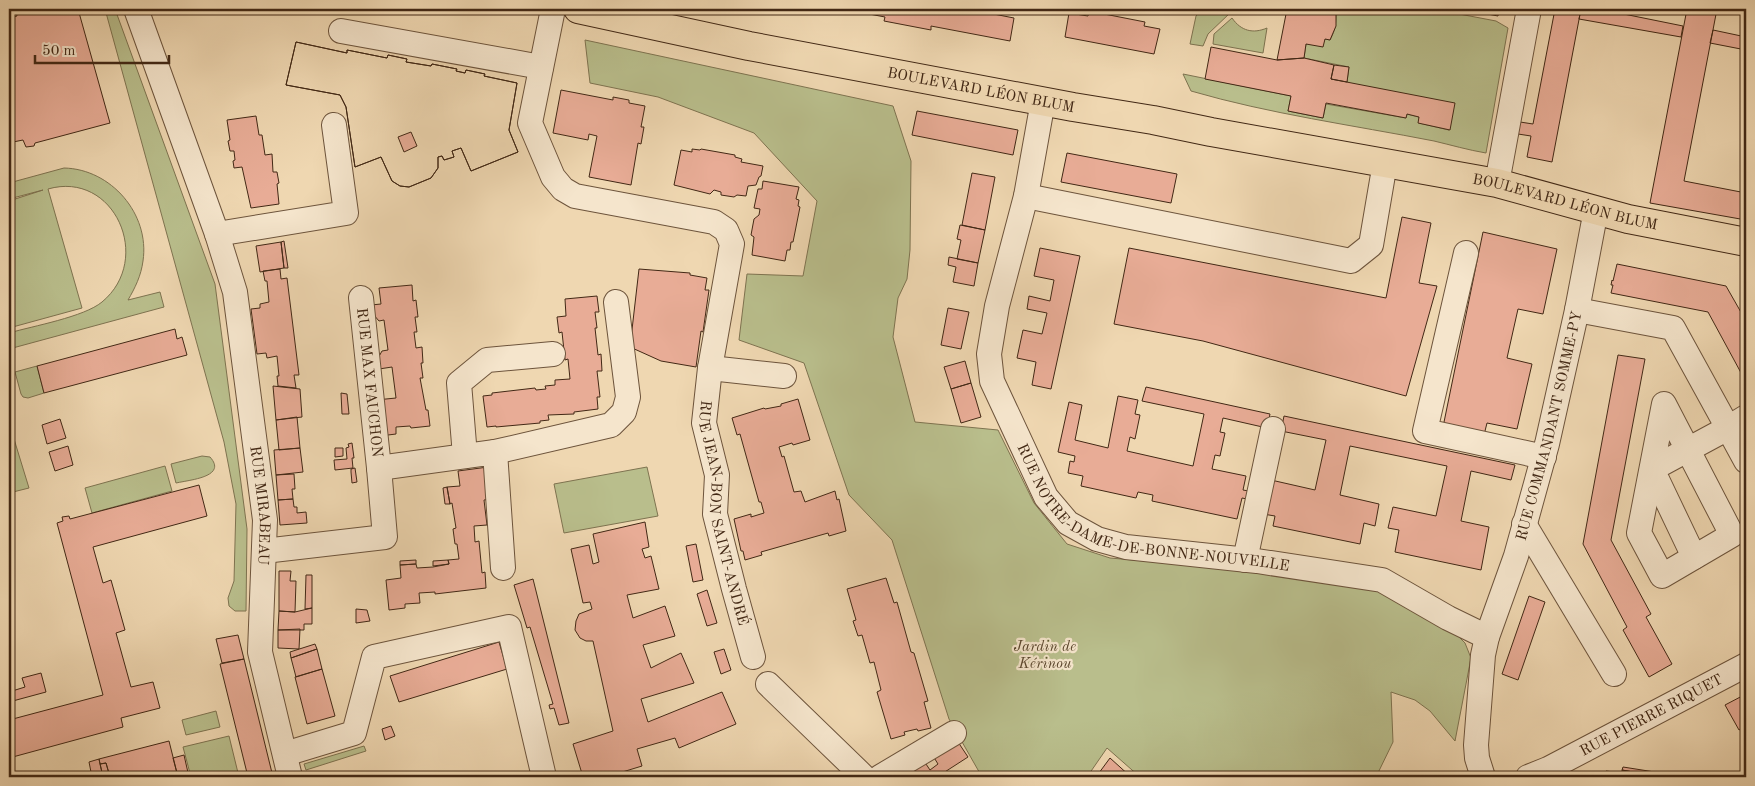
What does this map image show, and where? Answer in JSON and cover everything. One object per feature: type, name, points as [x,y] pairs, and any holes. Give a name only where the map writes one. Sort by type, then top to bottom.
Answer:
[{"type":"main road","name":"BOULEVARD LÉON BLUM","points":[[578,9],[749,46],[1497,183],[1653,224],[1746,242]]},
{"type":"street","name":"RUE MIRABEAU","points":[[136,9],[217,234],[235,292],[265,520],[260,652],[290,777]]},
{"type":"street","name":"RUE JEAN-BON SAINT-ANDRÉ","points":[[553,9],[530,123],[554,177],[562,189],[575,196],[714,222],[726,230],[732,244],[710,368],[704,424],[717,475],[715,514],[753,657]]},
{"type":"street","points":[[1497,183],[1529,9]]},
{"type":"street","points":[[341,31],[541,67]]},
{"type":"street","name":"RUE NOTRE-DAME-DE-BONNE-NOUVELLE","points":[[1043,101],[1026,196],[997,306],[989,354],[992,381],[1046,497],[1068,523],[1097,539],[1126,547],[1251,561],[1382,580],[1448,618],[1488,637]]},
{"type":"street","points":[[217,234],[346,213],[334,125]]},
{"type":"street","points":[[1026,196],[1351,261],[1371,245],[1385,163]]},
{"type":"street","name":"RUE COMMANDANT SOMME-PY","points":[[1488,637],[1516,556],[1544,457],[1577,310],[1596,210]]},
{"type":"street","points":[[1466,253],[1425,431],[1544,457]]},
{"type":"street","name":"RUE MAX FAUCHON","points":[[264,551],[385,537],[361,298]]},
{"type":"street","name":"RUE MAX FAUCHON","points":[[379,468],[495,452],[611,425],[624,412],[628,397],[616,302]]},
{"type":"street","points":[[1577,310],[1673,328],[1737,423],[1746,461]]},
{"type":"street","points":[[465,456],[459,383],[487,360],[554,354]]},
{"type":"street","points":[[710,368],[784,376]]},
{"type":"street","points":[[1664,404],[1688,450],[1732,535],[1662,576],[1639,533],[1664,404]]},
{"type":"street","points":[[1652,469],[1737,423]]},
{"type":"street","points":[[1251,561],[1273,429]]},
{"type":"street","points":[[495,452],[502,568]]},
{"type":"street","points":[[1652,469],[1694,557]]},
{"type":"street","points":[[1524,524],[1614,674]]},
{"type":"street","points":[[285,754],[354,733],[374,657],[509,627],[544,777]]},
{"type":"street","points":[[1484,777],[1477,758],[1476,745],[1484,655],[1488,637]]},
{"type":"street","name":"RUE PIERRE RIQUET","points":[[1543,775],[1746,666]]},
{"type":"street","points":[[768,684],[864,777]]},
{"type":"street","points":[[880,777],[954,733]]},
{"type":"green space","points":[[105,9],[115,9],[215,284],[247,529],[246,611],[235,611],[229,606],[228,598],[234,581],[236,504],[224,442]]},
{"type":"green space","points":[[1202,9],[1214,9],[1230,13],[1208,34],[1203,46],[1190,44],[1196,16]]},
{"type":"green space","points":[[1331,9],[1433,9],[1496,21],[1508,28],[1486,153],[1434,141],[1281,113],[1191,91],[1183,74],[1291,96],[1288,111],[1323,118],[1326,104],[1406,118],[1407,114],[1419,117],[1419,123],[1449,130],[1347,82],[1349,67],[1304,58],[1306,44],[1325,39],[1330,40],[1335,29],[1336,18],[1336,10]]},
{"type":"green space","points":[[1232,18],[1239,26],[1248,30],[1257,31],[1267,28],[1263,53],[1213,44],[1214,34]]},
{"type":"green space","name":"Jardin de Kérinou","points":[[585,40],[893,106],[911,161],[910,250],[907,279],[898,298],[893,337],[915,422],[998,430],[1034,503],[1067,544],[1110,558],[1342,578],[1387,589],[1455,633],[1465,643],[1471,658],[1455,741],[1430,711],[1415,700],[1391,692],[1393,742],[1376,777],[1140,777],[1107,748],[1087,777],[982,777],[949,719],[892,540],[849,495],[804,363],[739,340],[747,274],[803,276],[817,201],[754,133],[658,97],[590,83]]},
{"type":"green space","points":[[64,168],[81,170],[97,176],[124,197],[140,227],[144,244],[141,272],[128,300],[160,292],[164,307],[9,349],[9,333],[71,317],[102,302],[117,284],[125,264],[125,242],[119,222],[108,205],[92,193],[71,187],[48,189],[82,308],[9,328],[9,201],[43,190],[9,199],[9,183]]},
{"type":"green space","points":[[37,366],[44,393],[28,398],[23,397],[15,372]]},
{"type":"green space","points":[[14,439],[29,488],[9,493],[9,440]]},
{"type":"green space","points":[[202,456],[210,457],[214,464],[214,469],[211,473],[197,479],[176,483],[171,464]]},
{"type":"green space","points":[[165,466],[172,491],[92,513],[85,488]]},
{"type":"green space","points":[[647,467],[658,516],[564,533],[554,484]]},
{"type":"green space","points":[[216,711],[220,727],[186,735],[182,720]]},
{"type":"green space","points":[[229,736],[239,777],[191,777],[183,747]]},
{"type":"green space","points":[[364,746],[366,751],[306,770],[304,764]]},
{"type":"building","points":[[15,9],[78,9],[110,123],[35,143],[34,146],[26,147],[23,140],[13,142],[14,148],[9,150],[9,18],[17,16]]},
{"type":"building","points":[[843,9],[968,9],[1014,18],[1010,41],[931,26],[931,30],[884,21],[885,17]]},
{"type":"building","points":[[1287,9],[1336,10],[1336,26],[1330,40],[1325,39],[1323,47],[1306,44],[1304,58],[1277,60]]},
{"type":"building","points":[[1461,9],[1499,9],[1498,16]]},
{"type":"building","points":[[1555,9],[1581,9],[1552,162],[1527,157],[1531,136],[1518,134],[1520,122],[1533,124]]},
{"type":"building","points":[[1581,9],[1599,9],[1683,26],[1681,37],[1579,19]]},
{"type":"building","points":[[1687,9],[1717,9],[1684,181],[1746,193],[1746,220],[1650,203]]},
{"type":"building","points":[[1089,11],[1145,22],[1144,26],[1160,29],[1154,54],[1065,37],[1069,13],[1088,16]]},
{"type":"building","points":[[1713,30],[1746,37],[1746,50],[1710,43]]},
{"type":"building","points":[[296,42],[347,53],[347,50],[387,58],[388,55],[407,59],[406,62],[431,66],[432,64],[457,69],[456,71],[465,73],[466,70],[517,83],[509,130],[518,152],[471,171],[461,148],[452,151],[454,157],[444,160],[442,156],[438,157],[438,168],[431,178],[409,187],[400,186],[392,181],[381,157],[355,167],[346,107],[340,95],[286,85]],"holes":[[[411,132],[417,146],[404,152],[398,137]]]},
{"type":"building","points":[[296,42],[347,53],[347,50],[387,58],[388,55],[407,59],[406,62],[431,66],[432,64],[457,69],[456,71],[465,73],[466,70],[517,83],[509,130],[518,152],[471,171],[461,148],[452,151],[454,157],[444,160],[442,156],[438,157],[438,168],[431,178],[409,187],[400,186],[392,181],[381,157],[355,167],[346,107],[340,95],[286,85]]},
{"type":"building","points":[[1211,47],[1277,60],[1304,58],[1334,65],[1331,79],[1455,103],[1450,130],[1418,123],[1419,117],[1407,114],[1406,118],[1326,103],[1323,118],[1288,111],[1291,96],[1205,79]]},
{"type":"building","points":[[1334,65],[1349,67],[1347,82],[1331,79]]},
{"type":"building","points":[[561,90],[613,100],[613,97],[629,100],[629,103],[645,106],[641,127],[644,127],[641,144],[638,143],[631,185],[589,177],[597,136],[589,134],[588,140],[553,133]]},
{"type":"building","points":[[917,111],[1018,130],[1013,155],[912,135]]},
{"type":"building","points":[[256,116],[259,135],[262,135],[265,155],[272,154],[273,172],[277,172],[279,204],[251,208],[242,167],[234,168],[234,151],[230,151],[227,120]]},
{"type":"building","points":[[692,149],[735,155],[735,157],[742,159],[741,162],[763,166],[761,176],[756,185],[748,186],[746,196],[721,195],[721,192],[714,190],[710,194],[674,185],[681,150],[692,152]]},
{"type":"building","points":[[1067,153],[1177,174],[1171,203],[1061,182]]},
{"type":"building","points":[[972,173],[995,177],[985,230],[962,225]]},
{"type":"building","points":[[763,181],[799,187],[796,199],[799,200],[798,206],[800,207],[793,242],[791,242],[790,250],[787,250],[785,261],[752,255],[754,237],[751,235],[754,219],[759,215],[760,209],[754,208],[758,189],[762,189]]},
{"type":"building","points":[[1402,217],[1431,223],[1419,283],[1437,286],[1406,396],[1203,341],[1114,324],[1129,248],[1386,298]]},
{"type":"building","points":[[960,225],[985,230],[978,263],[957,259],[961,240],[957,239]]},
{"type":"building","points":[[1483,232],[1557,249],[1543,314],[1518,309],[1507,358],[1532,364],[1517,429],[1487,423],[1484,435],[1443,427]]},
{"type":"building","points":[[284,241],[288,268],[284,268],[281,242]]},
{"type":"building","points":[[281,242],[284,268],[260,272],[256,246]]},
{"type":"building","points":[[1040,248],[1080,256],[1051,389],[1032,385],[1036,362],[1017,358],[1023,330],[1042,334],[1047,313],[1027,309],[1029,296],[1050,301],[1054,280],[1034,276]]},
{"type":"building","points":[[949,257],[978,263],[974,286],[953,282],[956,267],[948,265]]},
{"type":"building","points":[[1617,264],[1726,286],[1746,321],[1746,382],[1708,312],[1611,293],[1612,280]]},
{"type":"building","points":[[280,269],[281,279],[287,278],[299,375],[294,375],[296,388],[278,386],[277,356],[267,358],[266,353],[257,354],[251,309],[260,308],[260,304],[269,302],[267,281],[265,281],[263,271]]},
{"type":"building","points":[[639,269],[690,273],[690,275],[707,278],[705,290],[709,290],[696,367],[661,361],[630,347]]},
{"type":"building","points":[[412,285],[413,301],[416,300],[418,317],[415,317],[417,332],[414,332],[416,348],[422,347],[423,363],[421,363],[423,378],[420,378],[430,426],[396,427],[396,434],[380,436],[376,400],[396,398],[392,367],[379,369],[377,360],[382,351],[388,350],[384,320],[379,321],[373,314],[371,305],[381,304],[379,288]]},
{"type":"building","points":[[597,296],[599,312],[595,312],[597,328],[595,328],[598,355],[601,354],[602,371],[597,371],[600,397],[597,397],[598,409],[574,412],[574,414],[548,415],[549,420],[540,421],[540,423],[487,427],[483,396],[492,395],[492,393],[535,388],[536,390],[546,389],[545,386],[555,385],[555,380],[570,379],[568,359],[565,360],[562,332],[559,333],[557,317],[566,316],[565,299]]},
{"type":"building","points":[[948,308],[969,312],[961,349],[941,345]]},
{"type":"building","points":[[175,329],[177,339],[182,337],[187,355],[44,393],[37,366]]},
{"type":"building","points":[[1618,355],[1645,359],[1611,540],[1651,614],[1646,617],[1672,664],[1649,677],[1623,630],[1627,627],[1583,544]]},
{"type":"building","points":[[965,361],[971,383],[951,389],[944,367]]},
{"type":"building","points":[[971,383],[981,417],[961,423],[951,389]]},
{"type":"building","points":[[273,386],[300,389],[302,417],[276,420]]},
{"type":"building","points":[[1146,387],[1270,414],[1267,428],[1223,418],[1220,432],[1225,433],[1220,456],[1215,455],[1212,469],[1246,476],[1243,490],[1254,492],[1252,500],[1242,498],[1237,519],[1152,501],[1153,495],[1138,492],[1136,498],[1081,486],[1083,476],[1068,473],[1070,461],[1074,462],[1075,456],[1058,452],[1069,402],[1082,405],[1075,440],[1108,448],[1118,396],[1138,400],[1135,414],[1140,415],[1135,439],[1130,437],[1127,451],[1193,466],[1204,414],[1142,401]]},
{"type":"building","points":[[341,393],[347,394],[349,414],[342,414]]},
{"type":"building","points":[[798,399],[810,440],[779,447],[782,457],[784,456],[794,492],[801,491],[805,502],[835,491],[837,500],[839,499],[846,531],[829,536],[828,533],[761,552],[762,555],[745,560],[743,551],[741,551],[734,519],[751,514],[751,517],[764,513],[761,502],[759,502],[740,434],[737,435],[732,418],[764,408],[781,406],[781,404]]},
{"type":"building","points":[[1284,416],[1515,465],[1511,480],[1471,471],[1461,521],[1489,527],[1481,570],[1395,552],[1399,530],[1388,528],[1393,507],[1436,516],[1447,466],[1350,446],[1340,495],[1379,504],[1375,526],[1364,523],[1360,544],[1273,526],[1275,516],[1263,514],[1271,480],[1315,490],[1326,440],[1281,431]]},
{"type":"building","points":[[297,417],[300,448],[279,450],[276,420]]},
{"type":"building","points":[[60,419],[66,438],[47,444],[42,425]]},
{"type":"building","points":[[352,443],[353,468],[335,470],[334,460],[347,459],[346,448],[349,447],[348,444]]},
{"type":"building","points":[[68,446],[73,465],[55,471],[49,452]]},
{"type":"building","points":[[300,448],[303,472],[276,475],[274,450]]},
{"type":"building","points":[[335,448],[343,448],[343,456],[335,457]]},
{"type":"building","points":[[488,467],[491,499],[484,500],[487,525],[474,526],[475,542],[479,541],[482,573],[485,572],[486,588],[435,594],[435,592],[419,593],[420,603],[405,604],[405,608],[389,610],[386,580],[401,578],[400,565],[416,564],[417,568],[433,567],[449,564],[448,560],[459,559],[453,529],[456,528],[452,503],[450,504],[447,487],[460,486],[458,471]]},
{"type":"building","points":[[355,468],[357,482],[352,483],[351,469]]},
{"type":"building","points":[[294,474],[295,489],[292,489],[293,499],[278,500],[276,475]]},
{"type":"building","points":[[199,485],[207,516],[93,547],[103,583],[111,580],[125,630],[116,633],[131,687],[153,682],[160,708],[121,718],[123,727],[9,758],[9,720],[103,695],[57,523],[63,521],[62,517],[69,516],[70,519]]},
{"type":"building","points":[[447,487],[450,504],[445,504],[443,488]]},
{"type":"building","points":[[293,499],[294,507],[297,507],[297,513],[306,512],[307,523],[280,525],[278,500]]},
{"type":"building","points":[[645,522],[649,547],[642,549],[645,558],[651,556],[659,589],[627,595],[633,618],[665,606],[675,636],[643,645],[651,668],[681,653],[694,683],[641,699],[648,722],[722,692],[736,724],[679,748],[675,738],[637,749],[642,766],[606,777],[583,777],[573,744],[613,731],[593,641],[586,641],[580,638],[575,630],[579,614],[592,609],[590,602],[583,603],[571,549],[589,545],[593,564],[599,562],[593,534]]},
{"type":"building","points":[[696,544],[703,580],[693,582],[686,546]]},
{"type":"building","points":[[416,560],[416,564],[400,565],[400,561]]},
{"type":"building","points":[[448,560],[449,564],[433,566],[433,561]]},
{"type":"building","points":[[279,571],[291,571],[290,581],[296,581],[295,612],[279,611]]},
{"type":"building","points":[[306,575],[312,575],[312,608],[305,609]]},
{"type":"building","points":[[886,578],[894,603],[897,602],[911,652],[914,653],[928,701],[924,702],[931,728],[904,732],[905,735],[891,739],[877,692],[881,690],[874,662],[870,663],[862,635],[858,636],[853,621],[856,620],[847,589]]},
{"type":"building","points":[[533,579],[569,723],[559,725],[554,708],[550,709],[549,705],[553,704],[530,627],[527,628],[514,585]]},
{"type":"building","points":[[707,590],[717,623],[707,626],[697,594]]},
{"type":"building","points":[[1529,596],[1545,602],[1518,680],[1502,674]]},
{"type":"building","points":[[312,608],[312,624],[304,624],[304,630],[278,630],[279,611],[295,612]]},
{"type":"building","points":[[356,609],[367,610],[370,621],[356,623]]},
{"type":"building","points":[[300,629],[299,649],[278,648],[278,630]]},
{"type":"building","points":[[238,635],[244,659],[222,663],[216,639]]},
{"type":"building","points":[[499,642],[507,669],[399,702],[390,676]]},
{"type":"building","points":[[315,644],[317,649],[291,658],[290,652]]},
{"type":"building","points":[[317,649],[322,669],[296,677],[291,658]]},
{"type":"building","points":[[724,649],[731,670],[721,674],[714,652]]},
{"type":"building","points":[[244,659],[273,777],[248,777],[220,664]]},
{"type":"building","points":[[322,669],[335,716],[307,724],[295,677]]},
{"type":"building","points":[[41,673],[46,692],[9,702],[9,692],[25,687],[22,678]]},
{"type":"building","points":[[1746,694],[1746,726],[1739,730],[1725,705]]},
{"type":"building","points":[[391,726],[395,736],[385,740],[382,729]]},
{"type":"building","points":[[956,739],[968,757],[937,777],[906,777],[904,772],[924,761],[930,770],[938,764],[933,756]]},
{"type":"building","points":[[169,741],[178,777],[110,777],[106,763],[100,764],[99,759]]},
{"type":"building","points":[[184,755],[189,777],[178,777],[173,758]]},
{"type":"building","points":[[1110,758],[1131,777],[1096,777]]},
{"type":"building","points":[[99,759],[103,777],[92,777],[89,762]]},
{"type":"building","points":[[106,763],[110,777],[103,777],[100,764]]},
{"type":"building","points":[[1623,767],[1661,773],[1661,777],[1622,770]]},
{"type":"building","points":[[1622,770],[1661,777],[1604,777],[1606,771],[1622,773]]}]
